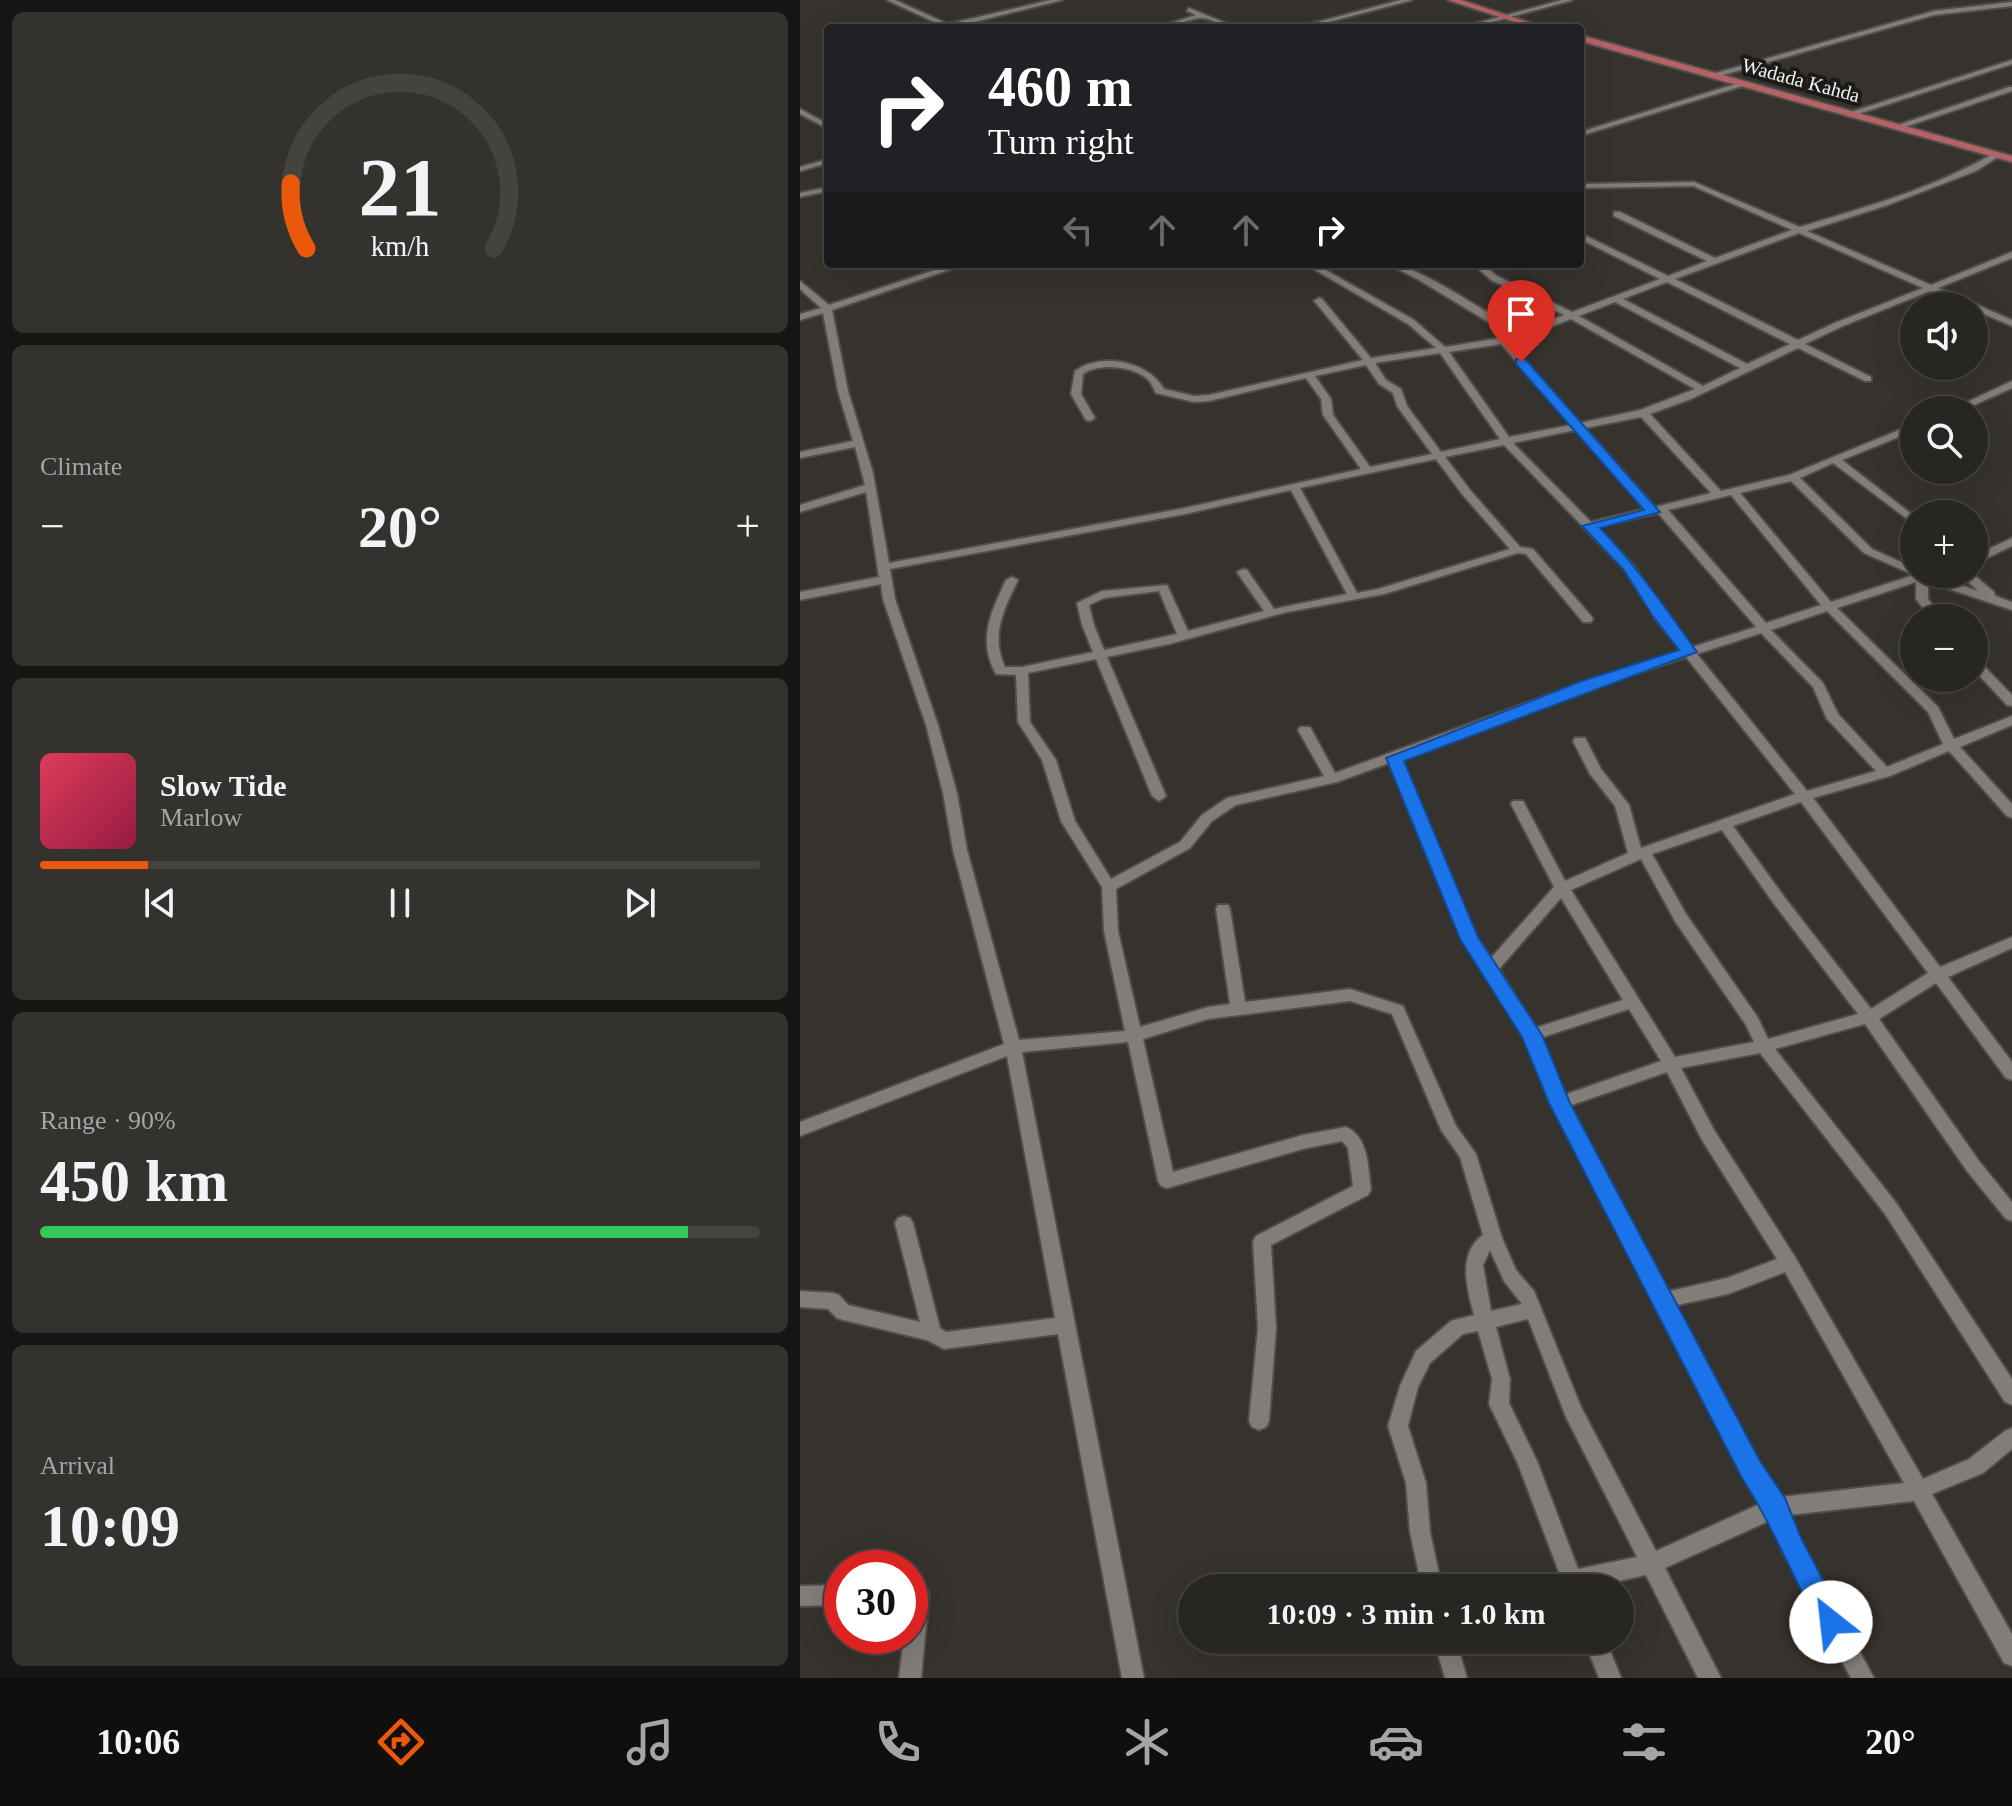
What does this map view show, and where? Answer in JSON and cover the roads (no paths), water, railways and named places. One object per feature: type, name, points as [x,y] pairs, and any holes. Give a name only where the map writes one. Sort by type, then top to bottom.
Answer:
[{"type":"main road","points":[[1452,0],[1528,24]]},
{"type":"main road","name":"Wadada Kahda","points":[[1584,39],[2012,159]]},
{"type":"street","points":[[890,0],[943,24]]},
{"type":"street","points":[[1033,0],[1043,4]]},
{"type":"street","points":[[962,24],[1059,0]]},
{"type":"street","points":[[1314,24],[1409,0]]},
{"type":"street","points":[[1477,24],[1570,0]]},
{"type":"street","points":[[1713,75],[1934,13],[2012,4]]},
{"type":"street","points":[[1189,10],[1223,24]]},
{"type":"street","points":[[1173,24],[1202,16]]},
{"type":"street","points":[[1852,113],[2012,62]]},
{"type":"street","points":[[1584,133],[1745,84]]},
{"type":"street","points":[[1899,126],[2012,89]]},
{"type":"street","points":[[800,111],[824,125]]},
{"type":"street","points":[[1090,418],[1076,394],[1078,373],[1089,366],[1129,367],[1151,376],[1160,391],[1194,399],[1369,361],[1503,341],[1714,261],[1885,203],[1973,169],[1997,155]]},
{"type":"street","points":[[800,169],[824,162]]},
{"type":"street","points":[[1584,186],[1694,184],[1803,229],[1939,292]]},
{"type":"street","points":[[800,195],[824,190]]},
{"type":"street","points":[[1617,214],[1714,261]]},
{"type":"street","points":[[1584,238],[1794,345],[1868,379]]},
{"type":"street","points":[[800,596],[885,573],[1185,511],[1575,424],[1643,413],[1687,397],[1700,388],[1794,345],[2012,255]]},
{"type":"street","points":[[800,317],[950,268]]},
{"type":"street","points":[[1316,268],[1411,322],[1441,348],[1506,441],[1630,568],[1659,615],[1804,796],[2012,1074]]},
{"type":"street","points":[[1401,268],[1517,335]]},
{"type":"street","points":[[1482,268],[1494,278],[1569,314],[1700,388]]},
{"type":"street","points":[[800,284],[827,309],[871,487],[889,599],[935,739],[960,850],[1013,1047],[1133,1678]]},
{"type":"street","points":[[1615,298],[1745,367]]},
{"type":"street","points":[[1319,301],[1369,361],[1382,382],[1397,391],[1402,406],[1441,454],[1466,492],[1517,550]]},
{"type":"street","points":[[1988,313],[2012,323]]},
{"type":"street","points":[[1503,341],[1575,424],[1819,686],[1832,716],[1885,773]]},
{"type":"street","points":[[1309,375],[1326,399],[1328,415],[1367,470]]},
{"type":"street","points":[[1986,396],[2012,384]]},
{"type":"street","points":[[1643,413],[1717,493]]},
{"type":"street","points":[[1589,526],[1793,477],[1900,433]]},
{"type":"street","points":[[800,455],[859,443]]},
{"type":"street","points":[[1834,459],[1900,510]]},
{"type":"street","points":[[1793,477],[1868,551],[1900,565]]},
{"type":"street","points":[[1294,486],[1354,597]]},
{"type":"street","points":[[800,509],[871,487]]},
{"type":"street","points":[[1732,490],[1830,608],[1933,710],[1950,744],[2012,813]]},
{"type":"street","points":[[1988,554],[2012,541]]},
{"type":"street","points":[[1012,580],[993,620],[990,653],[1000,671],[1022,671],[1184,636],[1271,613],[1354,597],[1517,550],[1529,551],[1587,619]]},
{"type":"street","points":[[1243,572],[1271,613]]},
{"type":"street","points":[[1109,887],[1185,845],[1207,818],[1232,801],[1332,779],[1588,685],[1830,608],[1900,582]]},
{"type":"street","points":[[1159,796],[1099,654],[1083,603],[1102,595],[1163,587],[1184,636]]},
{"type":"street","points":[[1962,588],[2012,606]]},
{"type":"street","points":[[1982,588],[2012,616]]},
{"type":"street","points":[[1022,671],[1024,722],[1049,760],[1068,821],[1109,887],[1111,931],[1132,1036],[1167,1181],[1303,1142],[1346,1134],[1356,1146],[1362,1190],[1262,1241],[1267,1328],[1259,1421]]},
{"type":"street","points":[[1988,677],[2012,702]]},
{"type":"street","points":[[1491,968],[1562,888],[1640,854],[1804,796],[1885,773],[2012,720]]},
{"type":"street","points":[[1305,730],[1332,779]]},
{"type":"street","points":[[1580,741],[1595,771],[1622,805],[1640,854],[1752,1022],[1764,1046],[1891,1209],[2012,1396]]},
{"type":"street","points":[[1394,758],[1469,939],[1491,968],[1531,1035],[1559,1103],[1661,1301],[1751,1470],[1776,1507],[1790,1545],[1863,1678]]},
{"type":"street","points":[[1518,804],[1562,888],[1671,1064],[1708,1135],[1789,1262],[1916,1491],[2012,1655]]},
{"type":"street","points":[[1725,824],[1783,909],[1870,1017],[1986,1187],[2012,1214]]},
{"type":"street","points":[[1223,909],[1238,1009]]},
{"type":"street","points":[[1559,1103],[1671,1064],[1764,1046],[1870,1017],[1939,974],[2012,942]]},
{"type":"street","points":[[800,1129],[1013,1047],[1132,1036],[1208,1013],[1350,995],[1398,1010],[1449,1130],[1468,1154],[1493,1238],[1533,1310],[1573,1411],[1710,1678]]},
{"type":"street","points":[[1531,1035],[1631,1003]]},
{"type":"street","points":[[904,1223],[932,1333]]},
{"type":"street","points":[[1493,1238],[1480,1247],[1474,1265],[1485,1322],[1501,1379],[1499,1404],[1527,1461],[1570,1574]]},
{"type":"street","points":[[1661,1301],[1728,1286],[1789,1262]]},
{"type":"street","points":[[800,1299],[833,1301],[843,1312],[932,1333],[944,1341],[1065,1325]]},
{"type":"street","points":[[1429,1574],[1420,1532],[1416,1483],[1398,1426],[1423,1357],[1458,1327],[1533,1310]]},
{"type":"street","points":[[1614,1574],[1651,1564],[1776,1507],[1916,1491],[1976,1466],[2012,1437]]},
{"type":"street","points":[[800,1596],[824,1595]]},
{"type":"street","points":[[910,1678],[913,1654]]},
{"type":"street","points":[[1449,1654],[1456,1678]]},
{"type":"street","points":[[1601,1654],[1610,1678]]}]
